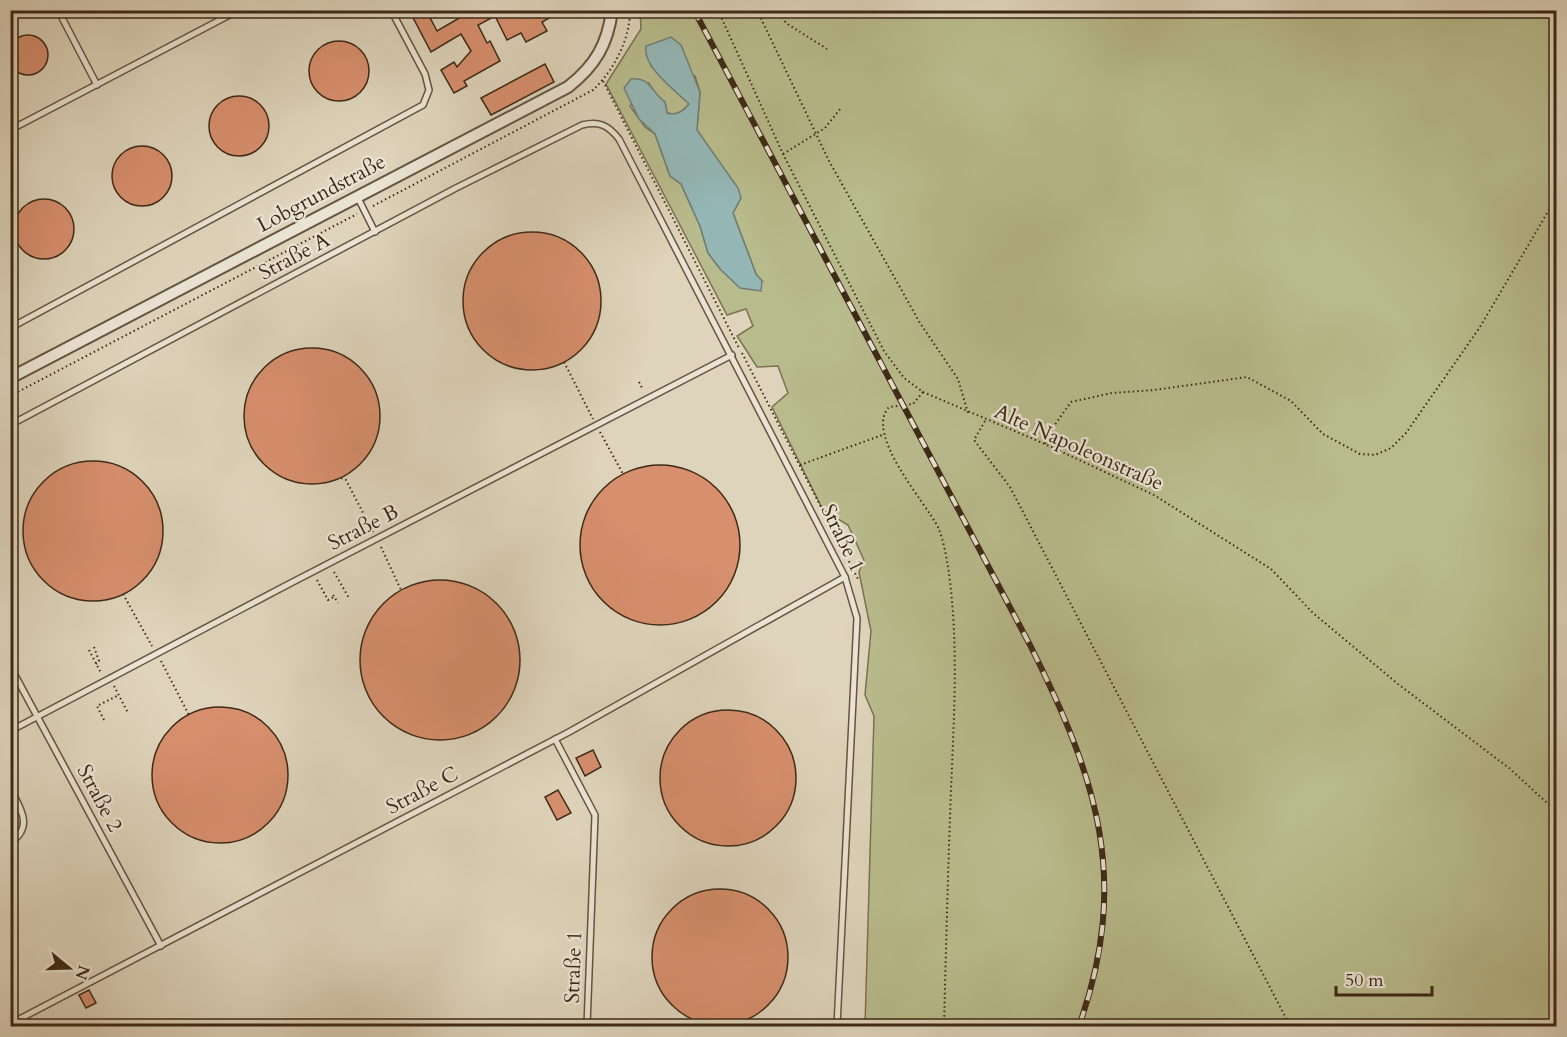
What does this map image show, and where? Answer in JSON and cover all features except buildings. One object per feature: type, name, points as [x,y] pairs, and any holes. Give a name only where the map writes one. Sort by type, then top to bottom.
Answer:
[{"type":"street","name":"Lobgrundstraße","points":[[10,378],[568,87],[589,70],[602,51],[612,10]]},
{"type":"lane","points":[[58,10],[97,85]]},
{"type":"lane","points":[[11,129],[239,10]]},
{"type":"lane","points":[[10,328],[423,105],[429,90],[425,74],[391,10]]},
{"type":"lane","name":"Straße A","points":[[10,425],[375,232],[582,125],[595,122]]},
{"type":"lane","name":"Straße 1","points":[[595,122],[610,128],[619,139],[732,355],[844,577],[857,618],[837,1026]]},
{"type":"lane","points":[[357,196],[375,232]]},
{"type":"lane","name":"Straße B","points":[[10,731],[286,585],[732,355]]},
{"type":"lane","name":"Straße C","points":[[10,1024],[555,739],[844,577]]},
{"type":"lane","name":"Straße 2","points":[[10,666],[161,946]]},
{"type":"lane","name":"Straße 1","points":[[555,739],[595,815],[586,1026]]},
{"type":"lane","points":[[10,788],[25,818],[26,826],[23,832],[10,843]]},
{"type":"path","name":"Alte Napoleonstraße","points":[[718,10],[783,154],[884,351],[904,378],[922,392],[985,421],[1045,444],[1154,495],[1271,569],[1313,613],[1398,684],[1509,768],[1557,811]]},
{"type":"path","points":[[757,10],[815,134],[920,323],[958,379],[968,413]]},
{"type":"path","points":[[777,10],[786,23],[827,49]]},
{"type":"path","points":[[603,81],[858,579]]},
{"type":"path","points":[[783,154],[825,128],[841,108]]},
{"type":"path","points":[[1045,444],[1071,402],[1112,393],[1154,390],[1247,377],[1291,400],[1323,434],[1360,454],[1375,455],[1391,448],[1406,433],[1480,327],[1557,198]]},
{"type":"path","points":[[564,362],[593,417]]},
{"type":"path","points":[[639,382],[643,389]]},
{"type":"path","points":[[922,392],[913,404],[893,405],[886,411],[883,418],[885,434],[898,465],[937,527],[948,565],[952,600],[954,722],[944,1026]]},
{"type":"path","points":[[985,421],[974,440],[1010,487],[1290,1026]]},
{"type":"path","points":[[602,434],[623,474]]},
{"type":"path","points":[[799,465],[885,434]]},
{"type":"path","points":[[341,478],[346,480],[371,529]]},
{"type":"path","points":[[381,547],[401,590]]},
{"type":"path","points":[[332,567],[349,598]]},
{"type":"path","points":[[320,586],[328,600],[334,596],[338,603]]},
{"type":"path","points":[[123,594],[151,643]]},
{"type":"path","points":[[94,647],[98,659],[96,663]]},
{"type":"path","points":[[89,650],[101,672]]},
{"type":"path","points":[[160,661],[189,715]]},
{"type":"path","points":[[114,686],[128,713]]},
{"type":"path","points":[[104,720],[98,707],[119,696]]},
{"type":"green space","points":[[640,11],[1556,11],[1556,1026],[865,1026],[874,716],[865,695],[871,631],[859,572],[864,560],[848,525],[823,510],[772,407],[788,393],[778,366],[757,367],[737,336],[753,326],[746,309],[727,315],[606,84],[641,29]],"holes":[[[652,67],[695,76],[700,92],[697,130],[741,198],[733,213],[756,274],[762,281],[721,270],[708,253],[700,226],[681,184],[670,176],[655,134],[645,127],[630,106],[649,83],[656,96],[665,102],[667,113],[680,112],[690,103]]]},
{"type":"water","points":[[671,37],[681,45],[700,92],[697,130],[738,188],[741,198],[733,213],[756,274],[762,281],[761,291],[740,288],[721,270],[708,253],[700,226],[681,184],[670,176],[655,134],[639,119],[624,88],[631,79],[642,80],[665,102],[667,113],[677,113],[687,107],[689,104],[654,70],[646,54],[646,46]]},
{"type":"railway","points":[[694,10],[1030,645],[1073,740],[1089,786],[1099,831],[1104,876],[1103,923],[1095,973],[1079,1026]]}]
